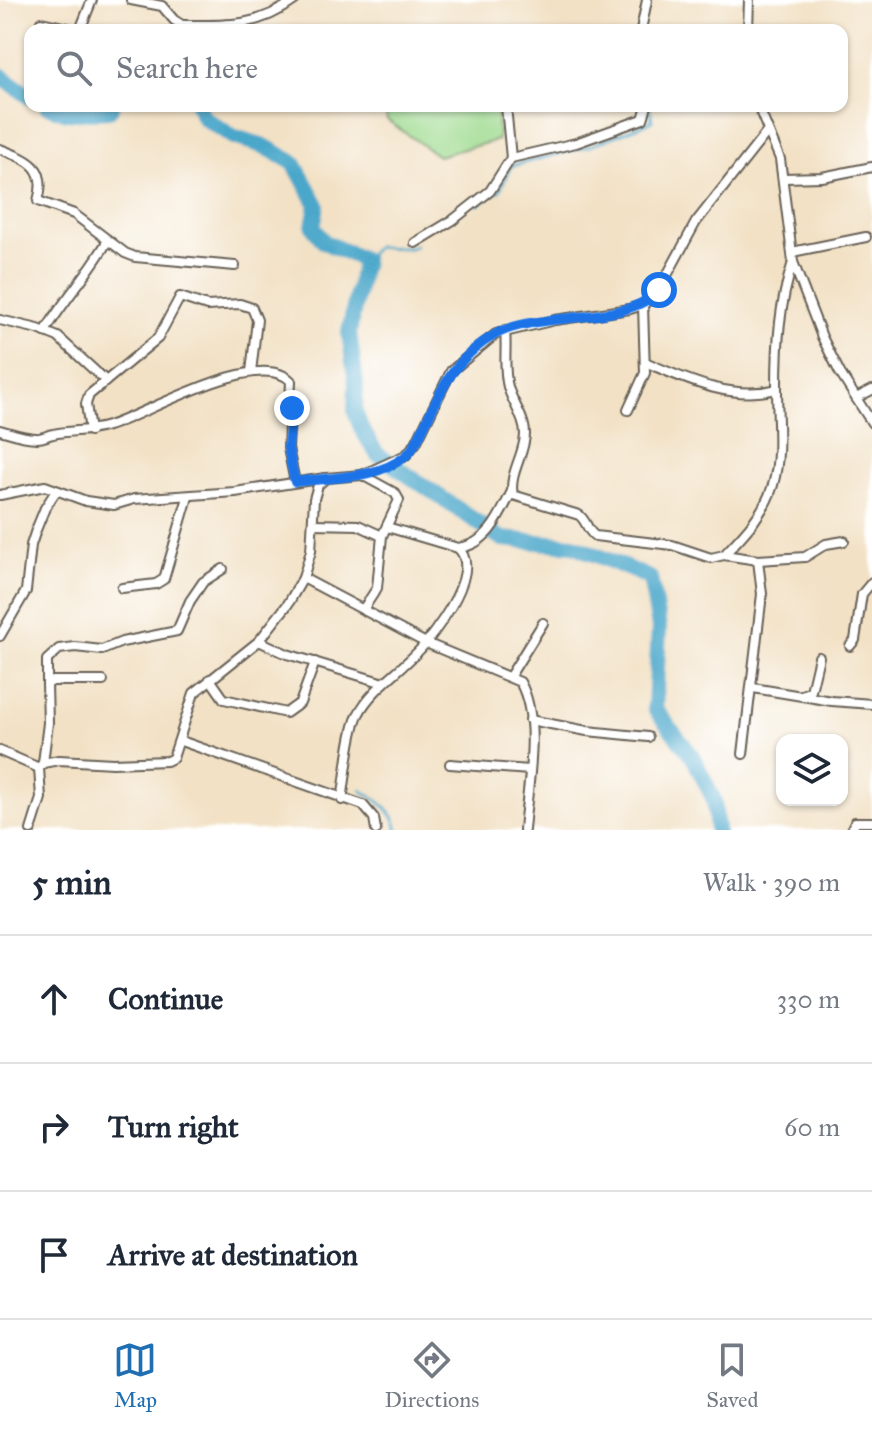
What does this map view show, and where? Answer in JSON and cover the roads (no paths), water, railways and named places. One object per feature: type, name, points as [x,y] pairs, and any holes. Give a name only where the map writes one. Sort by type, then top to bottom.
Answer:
[{"type":"street","points":[[82,24],[92,0]]},
{"type":"street","points":[[133,0],[162,6],[180,24]]},
{"type":"street","points":[[243,24],[272,16],[295,0]]},
{"type":"street","points":[[642,24],[647,0]]},
{"type":"street","points":[[748,24],[749,0]]},
{"type":"street","points":[[41,22],[50,24]]},
{"type":"street","points":[[415,243],[453,220],[490,191],[511,158],[507,112]]},
{"type":"street","points":[[511,158],[576,143],[643,119],[645,112]]},
{"type":"street","points":[[760,112],[780,159],[793,257],[822,337],[872,423]]},
{"type":"street","points":[[0,495],[45,486],[86,501],[114,505],[134,499],[188,497],[362,475],[406,455],[416,443],[451,371],[484,342],[505,330],[643,305],[659,290],[696,222],[767,132]]},
{"type":"street","points":[[0,149],[31,163],[40,172],[43,186],[38,201],[74,214],[125,253],[135,257],[235,266]]},
{"type":"street","points":[[784,178],[822,177],[872,167]]},
{"type":"street","points":[[793,257],[866,237]]},
{"type":"street","points":[[45,332],[92,269],[108,240]]},
{"type":"street","points":[[724,555],[757,519],[772,487],[780,452],[777,389],[780,310],[793,257]]},
{"type":"street","points":[[90,431],[86,399],[158,338],[178,299],[183,297],[207,306],[240,304],[252,308],[257,320],[251,372]]},
{"type":"street","points":[[628,410],[643,379],[643,305]]},
{"type":"street","points":[[0,320],[58,337],[106,381]]},
{"type":"street","points":[[313,524],[358,525],[458,548],[475,542],[490,531],[512,491],[525,430],[506,376],[505,330]]},
{"type":"street","points":[[645,362],[730,392],[764,393],[777,389]]},
{"type":"street","points":[[0,430],[35,438],[90,431],[142,414],[171,398],[251,372],[277,372],[291,381],[288,448],[295,482]]},
{"type":"street","points":[[856,398],[872,390]]},
{"type":"street","points":[[362,475],[395,493],[399,500],[384,532],[377,588],[364,608]]},
{"type":"street","points":[[0,751],[41,766],[59,760],[113,763],[167,761],[177,753],[194,693],[259,641],[288,604],[303,578],[311,551],[315,492],[326,478]]},
{"type":"street","points":[[0,636],[26,591],[31,545],[45,508],[56,491]]},
{"type":"street","points":[[512,491],[518,498],[579,515],[595,536],[672,545],[711,558],[724,555],[758,560],[793,560],[805,557],[826,544],[844,541]]},
{"type":"street","points":[[122,588],[156,584],[164,579],[188,497]]},
{"type":"street","points":[[342,800],[356,719],[384,683],[426,643],[464,580],[465,558],[458,548]]},
{"type":"street","points":[[743,754],[762,594],[758,560]]},
{"type":"street","points":[[31,830],[41,798],[41,766],[48,723],[47,660],[59,649],[102,650],[122,642],[177,631],[190,601],[203,582],[223,569]]},
{"type":"street","points":[[303,578],[426,643],[510,676],[523,686],[530,720],[530,770],[524,830]]},
{"type":"street","points":[[850,646],[855,640],[862,594],[872,582]]},
{"type":"street","points":[[510,676],[543,623]]},
{"type":"street","points":[[259,641],[287,654],[384,683]]},
{"type":"street","points":[[802,695],[811,691],[819,657]]},
{"type":"street","points":[[210,679],[224,699],[286,713],[300,703],[315,662]]},
{"type":"street","points":[[47,684],[53,681],[103,681]]},
{"type":"street","points":[[753,688],[872,704]]},
{"type":"street","points":[[530,720],[587,731],[648,737]]},
{"type":"street","points":[[181,741],[363,805],[374,818],[376,830]]},
{"type":"street","points":[[450,764],[530,770]]},
{"type":"street","points":[[851,830],[855,822],[872,822]]},
{"type":"waterway","points":[[0,75],[24,93]]},
{"type":"waterway","points":[[64,112],[88,112]]},
{"type":"waterway","points":[[201,112],[204,118],[234,137],[264,146],[294,163],[317,205],[313,227],[324,242],[364,260],[349,332],[356,384],[355,411],[361,428],[377,454],[502,539],[573,545],[650,578],[659,627],[655,709],[693,757],[714,800],[717,830]]},
{"type":"waterway","points":[[478,205],[500,190],[511,166],[590,146],[652,121],[651,112]]},
{"type":"waterway","points":[[364,260],[376,247],[415,246]]},
{"type":"waterway","points":[[361,790],[389,811],[398,830]]}]
